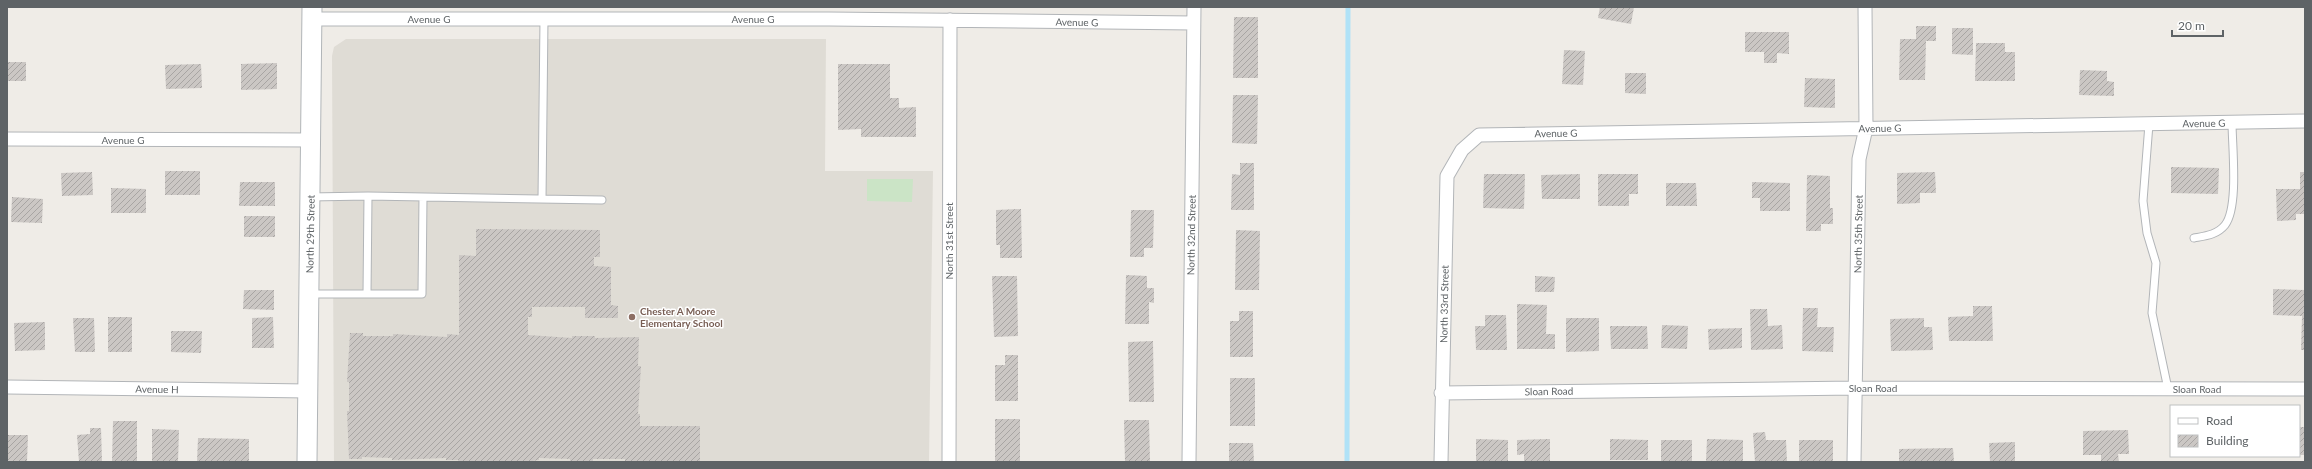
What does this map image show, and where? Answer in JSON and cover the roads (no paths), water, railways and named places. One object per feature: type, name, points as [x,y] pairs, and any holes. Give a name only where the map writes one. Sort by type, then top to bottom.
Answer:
[{"type":"street","name":"North 32nd Street","points":[[1189,462],[1194,7]]},
{"type":"street","name":"North 35th Street","points":[[1854,462],[1859,159],[1866,128],[1865,7]]},
{"type":"street","name":"Avenue G","points":[[312,13],[544,19],[829,13],[950,20],[1193,23]]},
{"type":"street","name":"North 29th Street","points":[[307,462],[312,13]]},
{"type":"street","name":"North 31st Street","points":[[949,462],[950,20]]},
{"type":"street","name":"Avenue G","points":[[1462,150],[1479,134],[2305,121]]},
{"type":"street","name":"Avenue G","points":[[7,139],[311,140]]},
{"type":"street","name":"North 33rd Street","points":[[1442,462],[1441,393],[1447,176],[1462,150]]},
{"type":"street","name":"Avenue H","points":[[7,387],[308,391]]},
{"type":"street","name":"Sloan Road","points":[[1441,393],[1855,388],[2305,389]]},
{"type":"lane","points":[[542,199],[544,19]]},
{"type":"lane","points":[[2194,238],[2214,234],[2224,226],[2229,218],[2233,190],[2232,122]]},
{"type":"lane","points":[[2149,124],[2143,201],[2147,233],[2156,263],[2152,313],[2168,389]]},
{"type":"lane","points":[[310,197],[368,196],[602,200]]},
{"type":"lane","points":[[366,294],[368,196]]},
{"type":"lane","points":[[309,294],[422,294],[423,197]]},
{"type":"waterway","points":[[1347,462],[1348,7]]},
{"type":"place","name":"Chester A Moore Elementary School","points":[[632,317]]}]
